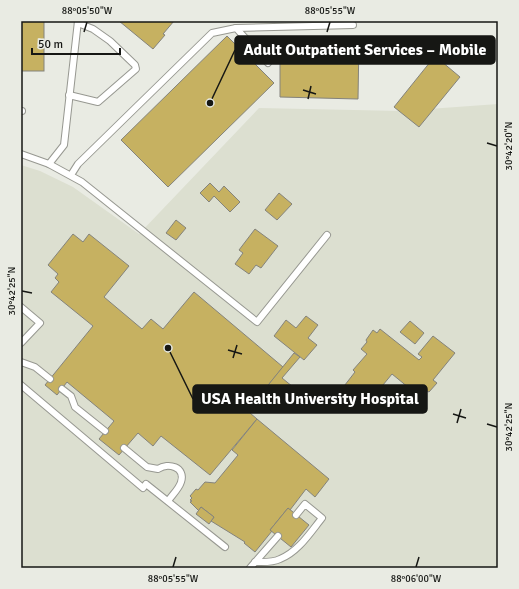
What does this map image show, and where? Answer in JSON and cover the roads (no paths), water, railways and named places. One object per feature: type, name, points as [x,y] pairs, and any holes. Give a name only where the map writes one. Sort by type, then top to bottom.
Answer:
[{"type":"lane","points":[[49,164],[64,145],[69,95],[78,22],[93,29],[110,41],[135,65],[136,69],[98,102],[69,95]]},
{"type":"lane","points":[[70,175],[78,164],[212,33],[236,28],[353,25]]},
{"type":"lane","points":[[236,28],[268,62]]},
{"type":"lane","points":[[21,154],[49,164],[97,192],[257,322],[327,235]]},
{"type":"lane","points":[[21,307],[40,323],[21,343]]},
{"type":"lane","points":[[21,362],[35,367],[50,378]]},
{"type":"lane","points":[[21,385],[143,488],[146,484],[225,547]]},
{"type":"lane","points":[[62,389],[71,396],[75,407],[105,432]]},
{"type":"lane","points":[[124,448],[147,466],[158,469],[161,467],[170,466],[178,468],[182,477],[180,484],[168,501]]},
{"type":"lane","points":[[255,562],[270,562],[280,559],[300,545],[322,518],[305,504],[296,515]]},
{"type":"lane","points":[[250,568],[278,536]]},
{"type":"place","name":"Adult Outpatient Services – Mobile","points":[[210,103]]},
{"type":"place","name":"USA Health University Hospital","points":[[168,348]]}]
